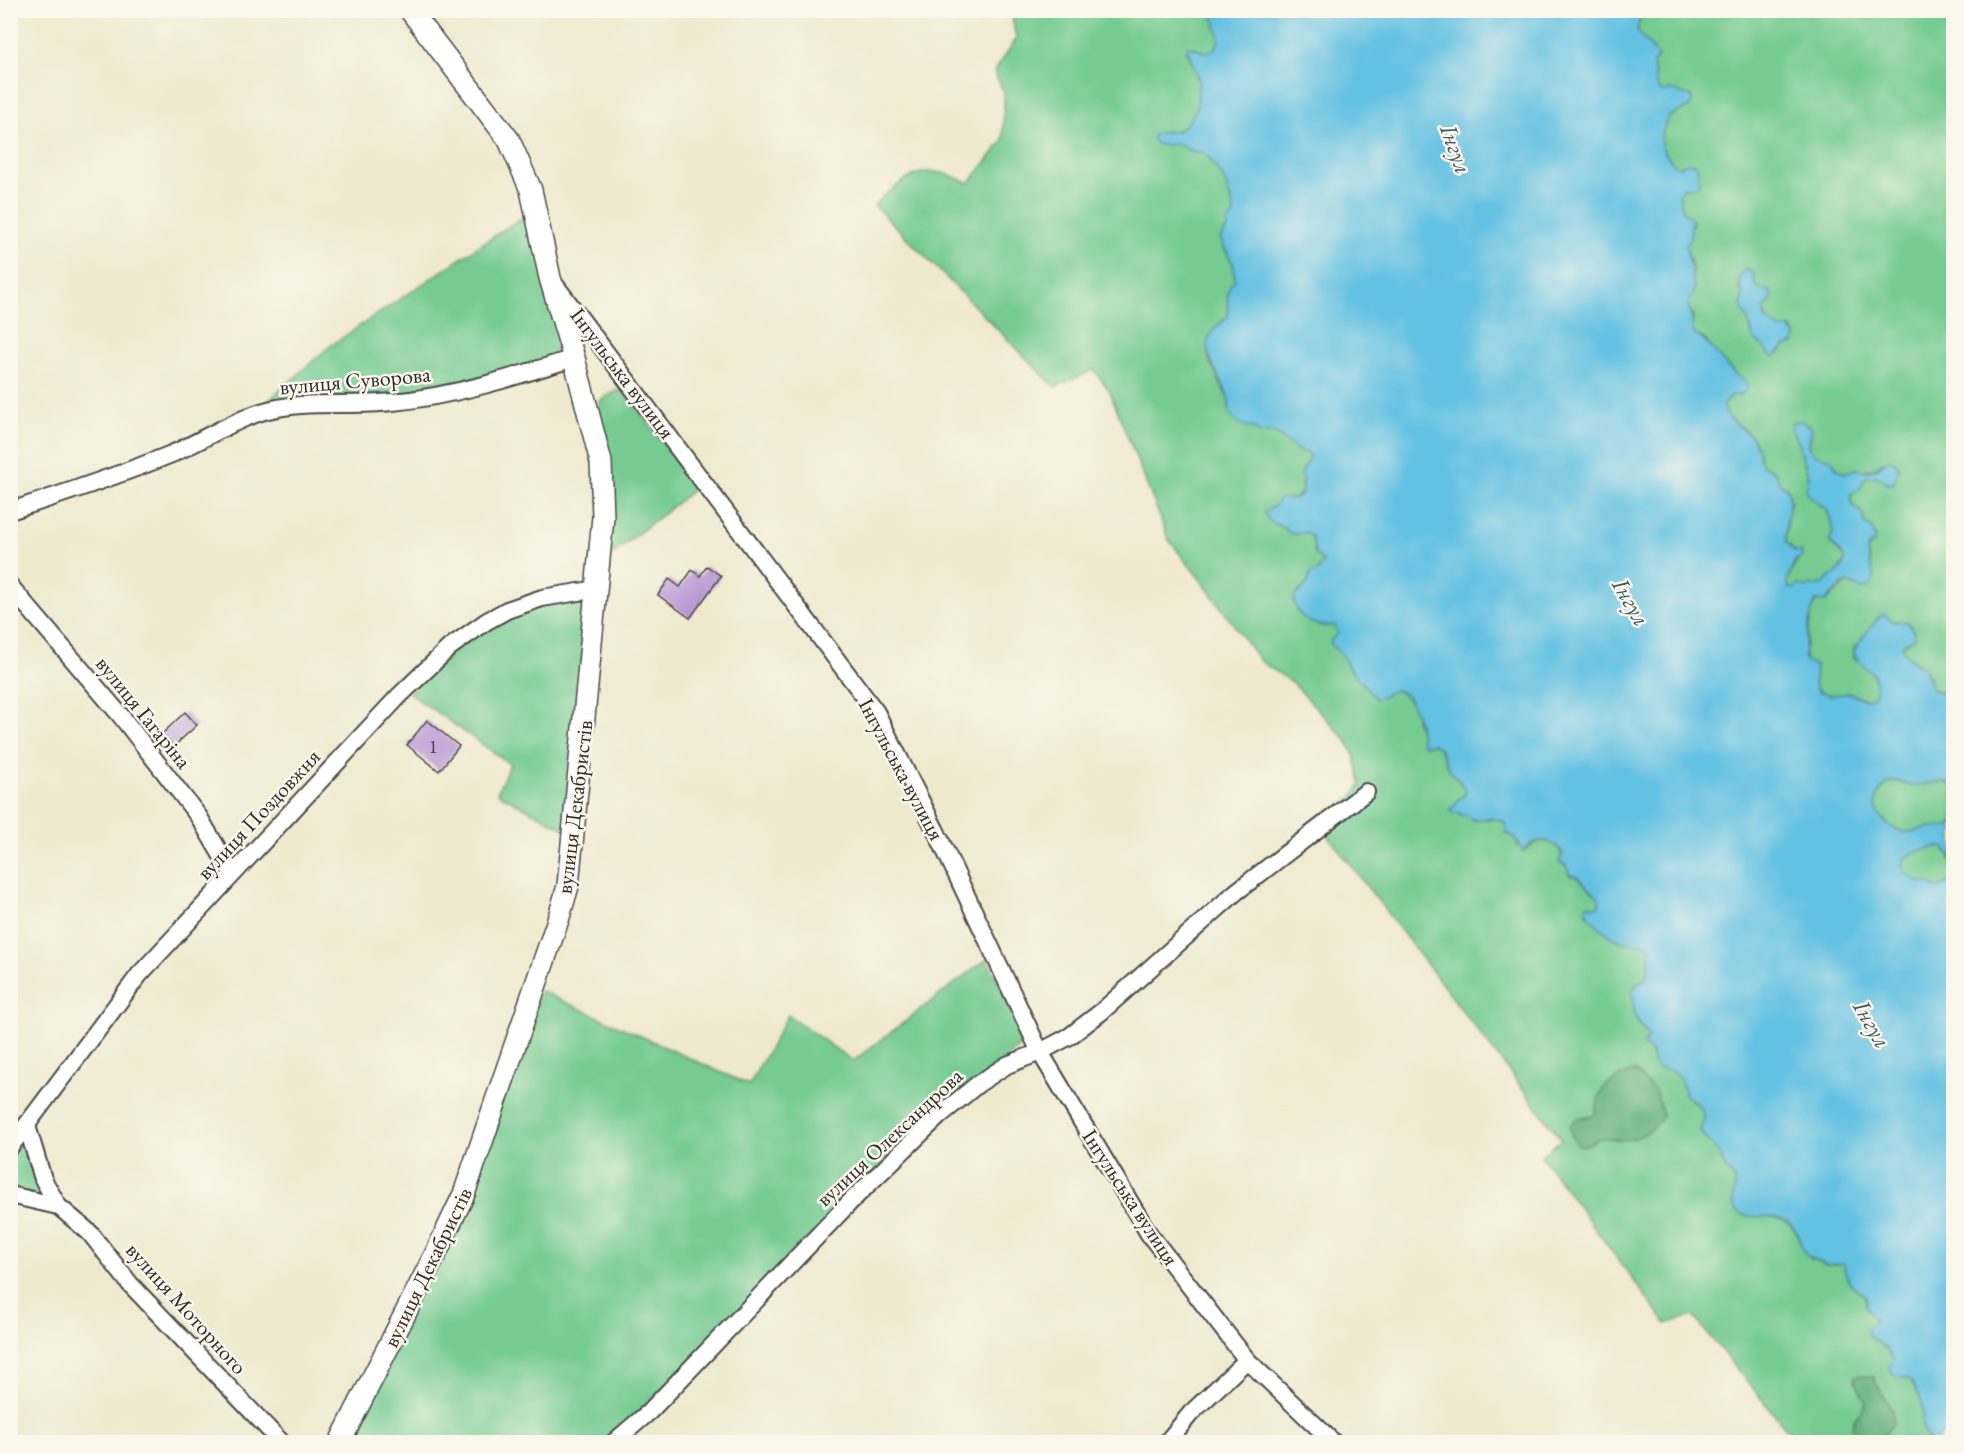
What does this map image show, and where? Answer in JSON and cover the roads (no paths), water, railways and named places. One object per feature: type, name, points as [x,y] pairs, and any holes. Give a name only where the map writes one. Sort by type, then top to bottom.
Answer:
[{"type":"street","name":"Інгульська вулиця","points":[[410,10],[509,140],[531,190],[550,278],[876,712],[936,831],[1040,1052],[1149,1234],[1247,1360],[1333,1443]]},
{"type":"street","name":"вулиця Декабристів","points":[[340,1443],[464,1194],[568,886],[603,517],[601,462],[550,278]]},
{"type":"street","name":"вулиця Суворова","points":[[10,511],[108,479],[176,452],[222,428],[261,412],[295,405],[392,402],[432,396],[497,383],[574,358]]},
{"type":"street","name":"вулиця Гагаріна","points":[[10,586],[121,716],[199,818],[232,873]]},
{"type":"street","name":"вулиця Поздовжня","points":[[10,1147],[139,975],[399,696],[450,647],[507,610],[542,598],[597,590]]},
{"type":"street","name":"вулиця Олександрова","points":[[614,1443],[649,1412],[852,1200],[939,1116],[978,1084],[1007,1065],[1040,1052],[1070,1036],[1101,1012],[1236,892],[1366,792]]},
{"type":"street","name":"вулиця Моторного","points":[[27,1126],[43,1179],[58,1206],[90,1233],[130,1284],[281,1443]]},
{"type":"street","name":"вулиця Моторного","points":[[10,1195],[58,1206]]},
{"type":"street","points":[[1167,1443],[1191,1413],[1247,1360]]},
{"type":"water","name":"Інгул","points":[[1212,11],[1636,11],[1640,21],[1637,29],[1658,57],[1653,63],[1656,84],[1660,91],[1671,90],[1692,97],[1689,107],[1668,117],[1661,142],[1664,151],[1675,165],[1679,167],[1688,163],[1695,164],[1698,168],[1699,184],[1695,187],[1683,188],[1679,193],[1683,212],[1692,219],[1690,237],[1686,246],[1694,287],[1688,307],[1694,334],[1708,344],[1732,371],[1746,382],[1745,391],[1731,396],[1724,405],[1725,412],[1731,420],[1750,435],[1758,448],[1763,465],[1776,473],[1780,484],[1788,489],[1786,542],[1795,552],[1801,551],[1802,557],[1795,560],[1789,577],[1789,588],[1794,589],[1798,585],[1805,587],[1824,584],[1841,569],[1844,561],[1842,554],[1830,541],[1833,532],[1827,510],[1809,496],[1806,490],[1809,477],[1799,443],[1791,429],[1792,422],[1801,421],[1807,424],[1812,431],[1808,446],[1812,452],[1831,459],[1837,469],[1844,473],[1856,469],[1868,471],[1890,460],[1899,468],[1894,483],[1888,484],[1880,478],[1868,477],[1865,478],[1860,489],[1851,494],[1852,504],[1863,514],[1865,524],[1872,528],[1875,538],[1867,551],[1874,578],[1870,587],[1862,589],[1849,583],[1843,585],[1826,602],[1816,601],[1806,639],[1805,660],[1815,666],[1817,691],[1832,695],[1850,693],[1866,700],[1874,697],[1876,692],[1874,675],[1857,659],[1854,651],[1866,633],[1884,614],[1892,621],[1908,622],[1914,632],[1914,638],[1903,644],[1903,651],[1914,662],[1923,666],[1932,689],[1948,697],[1954,703],[1949,729],[1953,744],[1953,788],[1940,781],[1915,786],[1893,781],[1883,788],[1876,802],[1880,816],[1885,822],[1905,832],[1928,827],[1945,827],[1953,823],[1953,868],[1951,856],[1943,847],[1928,848],[1905,857],[1902,866],[1905,872],[1919,882],[1929,883],[1939,888],[1951,880],[1953,872],[1954,1434],[1941,1434],[1938,1442],[1929,1441],[1922,1426],[1923,1409],[1919,1395],[1911,1381],[1905,1377],[1895,1376],[1889,1367],[1893,1360],[1889,1352],[1868,1336],[1867,1329],[1874,1323],[1874,1318],[1865,1306],[1867,1299],[1865,1295],[1849,1282],[1843,1263],[1826,1265],[1806,1255],[1797,1232],[1785,1220],[1744,1215],[1734,1207],[1732,1200],[1735,1180],[1725,1167],[1718,1152],[1700,1131],[1705,1118],[1702,1110],[1685,1096],[1678,1075],[1670,1070],[1658,1069],[1653,1062],[1652,1053],[1644,1046],[1649,1037],[1635,1017],[1632,992],[1637,983],[1645,979],[1650,957],[1649,945],[1619,940],[1607,933],[1590,917],[1586,906],[1596,907],[1599,905],[1599,898],[1578,877],[1569,875],[1568,867],[1559,861],[1563,854],[1553,844],[1540,841],[1522,851],[1515,837],[1505,832],[1507,826],[1503,821],[1490,818],[1475,820],[1459,813],[1452,813],[1450,809],[1455,806],[1457,800],[1464,796],[1466,790],[1449,769],[1440,749],[1433,744],[1424,745],[1422,743],[1415,712],[1408,698],[1396,690],[1376,699],[1349,668],[1343,656],[1331,645],[1331,640],[1338,633],[1335,625],[1314,623],[1298,611],[1294,597],[1308,583],[1310,574],[1318,571],[1323,562],[1315,554],[1312,536],[1305,532],[1290,533],[1269,520],[1264,512],[1275,506],[1279,499],[1293,499],[1301,494],[1303,481],[1301,475],[1310,456],[1308,453],[1298,451],[1278,435],[1271,432],[1261,434],[1256,429],[1240,424],[1231,416],[1228,398],[1212,364],[1208,346],[1214,329],[1228,316],[1228,292],[1235,280],[1233,264],[1220,238],[1227,229],[1227,222],[1234,215],[1233,206],[1224,179],[1208,157],[1202,152],[1194,152],[1177,144],[1160,145],[1155,143],[1153,138],[1155,133],[1178,131],[1189,121],[1197,108],[1199,80],[1187,48],[1188,46],[1206,53],[1217,45],[1219,35]]},
{"type":"water","points":[[1746,269],[1754,274],[1755,284],[1759,289],[1768,290],[1772,295],[1771,302],[1764,309],[1765,318],[1779,329],[1790,328],[1796,337],[1794,344],[1784,347],[1774,357],[1768,354],[1763,346],[1753,338],[1749,322],[1741,306],[1743,295],[1740,278]]}]
